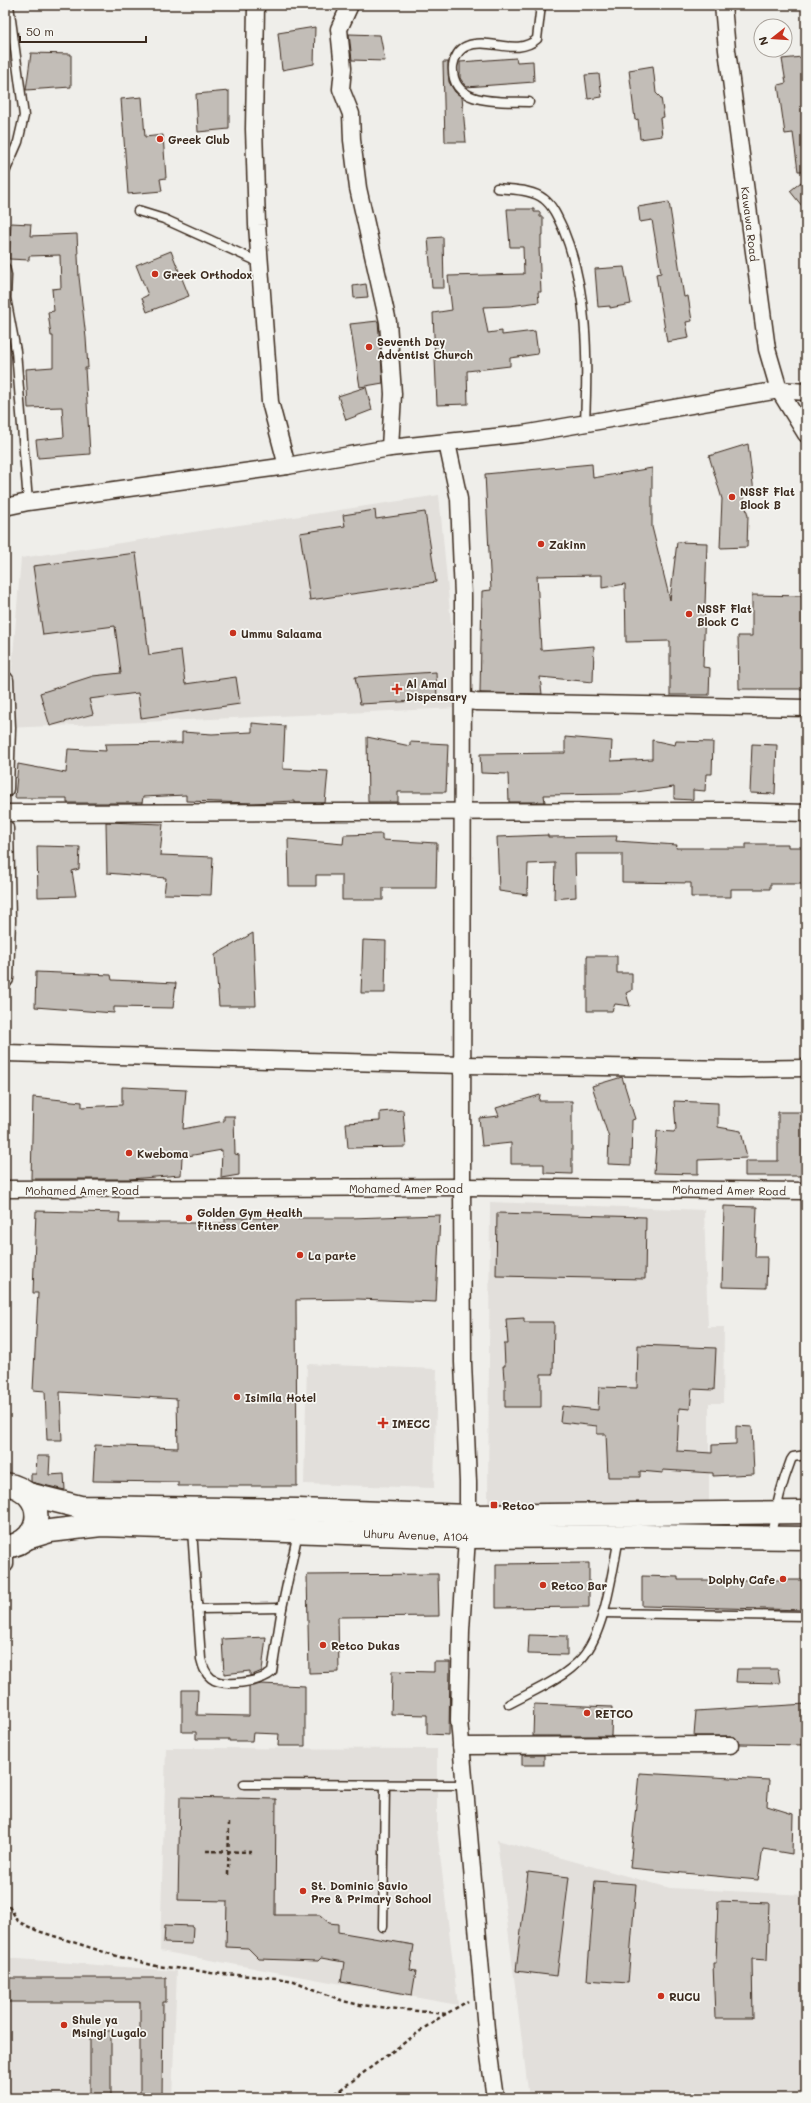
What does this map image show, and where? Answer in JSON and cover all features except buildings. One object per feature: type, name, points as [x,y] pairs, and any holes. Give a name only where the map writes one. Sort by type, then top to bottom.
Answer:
[{"type":"highway","name":"Uhuru Avenue, A104","points":[[5,1484],[18,1487],[28,1494],[80,1507],[298,1520],[467,1537],[806,1538]]},
{"type":"highway","points":[[27,1538],[34,1528],[37,1516],[34,1504],[28,1494]]},
{"type":"highway","name":"Uhuru Avenue, A104","points":[[5,1547],[17,1545],[27,1538],[50,1531],[85,1526],[192,1528],[298,1520],[468,1516],[806,1512]]},
{"type":"street","points":[[256,5],[254,129],[258,225],[270,402],[287,466]]},
{"type":"street","points":[[350,5],[339,29],[343,68],[341,89],[351,114],[352,140],[358,188],[388,322],[393,394],[390,448]]},
{"type":"street","name":"Kawawa Road","points":[[723,5],[727,50],[767,349],[779,390],[806,434]]},
{"type":"street","points":[[5,508],[28,502],[287,466],[390,448],[523,434],[585,422],[779,390],[806,392]]},
{"type":"street","points":[[447,443],[459,499],[463,596],[462,1188],[463,1362],[468,1516]]},
{"type":"street","points":[[5,680],[7,728],[5,789]]},
{"type":"street","points":[[464,700],[476,702],[806,708]]},
{"type":"street","points":[[5,813],[462,813],[728,811],[806,813]]},
{"type":"street","points":[[5,828],[7,920],[5,979]]},
{"type":"street","points":[[5,1053],[463,1065],[737,1069],[806,1068]]},
{"type":"street","name":"Mohamed Amer Road","points":[[5,1190],[462,1188],[806,1191]]},
{"type":"street","points":[[5,1477],[5,1484]]},
{"type":"street","points":[[467,1537],[461,1630],[459,1720],[494,2098]]},
{"type":"street","points":[[5,1547],[5,1564]]},
{"type":"street","points":[[461,1746],[730,1745]]},
{"type":"lane","points":[[5,172],[18,142],[24,116],[9,5]]},
{"type":"lane","points":[[529,102],[481,99],[466,95],[456,83],[454,66],[460,51],[467,46],[478,44],[524,47],[533,43],[537,39],[540,5]]},
{"type":"lane","points":[[496,188],[534,193],[543,198],[557,216],[572,252],[580,287],[583,325],[586,387],[585,422]]},
{"type":"lane","points":[[138,211],[164,219],[261,264]]},
{"type":"lane","points":[[5,267],[7,275],[6,298],[16,351],[28,502]]},
{"type":"lane","points":[[771,1538],[774,1513],[793,1457],[806,1455]]},
{"type":"lane","points":[[192,1528],[201,1659],[204,1671],[212,1679],[227,1682],[252,1682],[266,1678],[272,1672],[298,1520]]},
{"type":"lane","points":[[509,1704],[555,1679],[582,1658],[591,1645],[603,1613],[619,1537]]},
{"type":"lane","points":[[197,1609],[282,1608]]},
{"type":"lane","points":[[603,1613],[806,1616]]},
{"type":"lane","points":[[244,1784],[465,1785]]},
{"type":"lane","points":[[383,1927],[385,1785]]},
{"type":"path","points":[[228,1875],[229,1823]]},
{"type":"path","points":[[206,1851],[252,1852]]},
{"type":"path","points":[[5,1900],[18,1921],[23,1924],[38,1931],[120,1957],[156,1966],[218,1974],[276,1978],[294,1982],[343,2001],[360,2005],[446,2014]]},
{"type":"path","points":[[329,2098],[446,2014],[484,1990]]},
{"type":"path","points":[[340,2089],[346,2098]]},
{"type":"shaded area","name":"Ummu Salaama","points":[[439,495],[459,708],[7,728],[21,558]]},
{"type":"shaded area","points":[[490,1202],[704,1210],[708,1327],[724,1327],[723,1403],[709,1403],[709,1508],[488,1506]]},
{"type":"shaded area","points":[[307,1364],[437,1369],[434,1488],[304,1484]]},
{"type":"shaded area","name":"St. Dominic Savio Pre & Primary School","points":[[166,1748],[437,1749],[437,1830],[458,2005],[160,1951]]},
{"type":"shaded area","name":"RUCU","points":[[497,1840],[670,1888],[806,1895],[806,2098],[529,2098]]},
{"type":"shaded area","points":[[5,1958],[177,1971],[172,2098],[5,2098]]},
{"type":"place","name":"Greek Club","points":[[160,139]]},
{"type":"place","name":"Greek Orthodox","points":[[155,274]]},
{"type":"place","name":"Seventh Day Adventist Church","points":[[369,347]]},
{"type":"place","name":"NSSF Flat Block B","points":[[732,497]]},
{"type":"place","name":"Zakinn","points":[[541,544]]},
{"type":"place","name":"NSSF Flat Block C","points":[[689,614]]},
{"type":"place","name":"Ummu Salaama","points":[[233,633]]},
{"type":"place","name":"Al Amal Dispensary","points":[[397,689]]},
{"type":"place","name":"Kweboma","points":[[129,1153]]},
{"type":"place","name":"Golden Gym Health Fitness Center","points":[[189,1218]]},
{"type":"place","name":"La parte","points":[[300,1255]]},
{"type":"place","name":"Isimila Hotel","points":[[237,1397]]},
{"type":"place","name":"IMECC","points":[[383,1423]]},
{"type":"place","name":"Retco","points":[[494,1505]]},
{"type":"place","name":"Dolphy Cafe","points":[[783,1579]]},
{"type":"place","name":"Retco Bar","points":[[543,1585]]},
{"type":"place","name":"Retco Dukas","points":[[323,1645]]},
{"type":"place","name":"RETCO","points":[[587,1713]]},
{"type":"place","name":"St. Dominic Savio Pre & Primary School","points":[[303,1891]]},
{"type":"place","name":"RUCU","points":[[661,1996]]},
{"type":"place","name":"Shule ya Msingi Lugalo","points":[[64,2025]]}]
